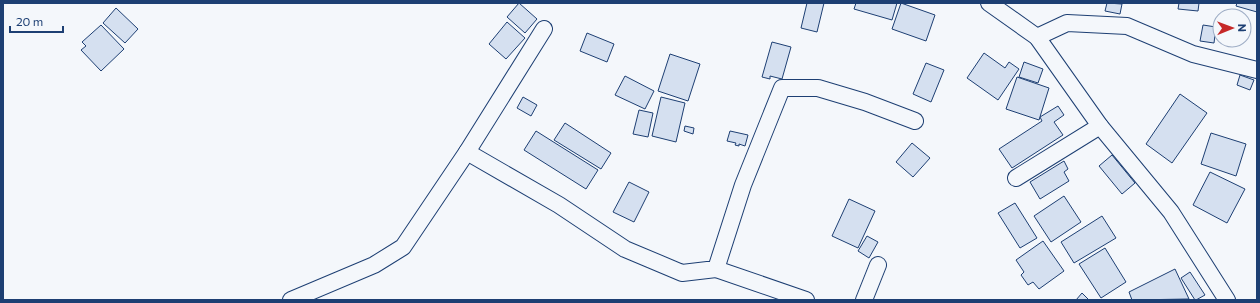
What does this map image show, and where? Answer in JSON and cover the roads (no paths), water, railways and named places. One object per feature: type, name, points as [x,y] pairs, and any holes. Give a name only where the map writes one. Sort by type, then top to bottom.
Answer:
[{"type":"street","points":[[989,3],[1037,37],[1100,126],[1171,212],[1227,300]]},
{"type":"street","points":[[1037,37],[1067,23],[1127,26],[1193,54],[1257,70]]},
{"type":"street","points":[[291,300],[374,265],[403,247],[467,152],[544,30]]},
{"type":"street","points":[[716,269],[743,185],[782,88],[818,88],[864,102],[915,121]]},
{"type":"street","points":[[1016,178],[1100,126]]},
{"type":"street","points":[[467,152],[560,205],[625,248],[682,273],[716,269],[806,300]]},
{"type":"street","points":[[864,300],[878,265]]}]
